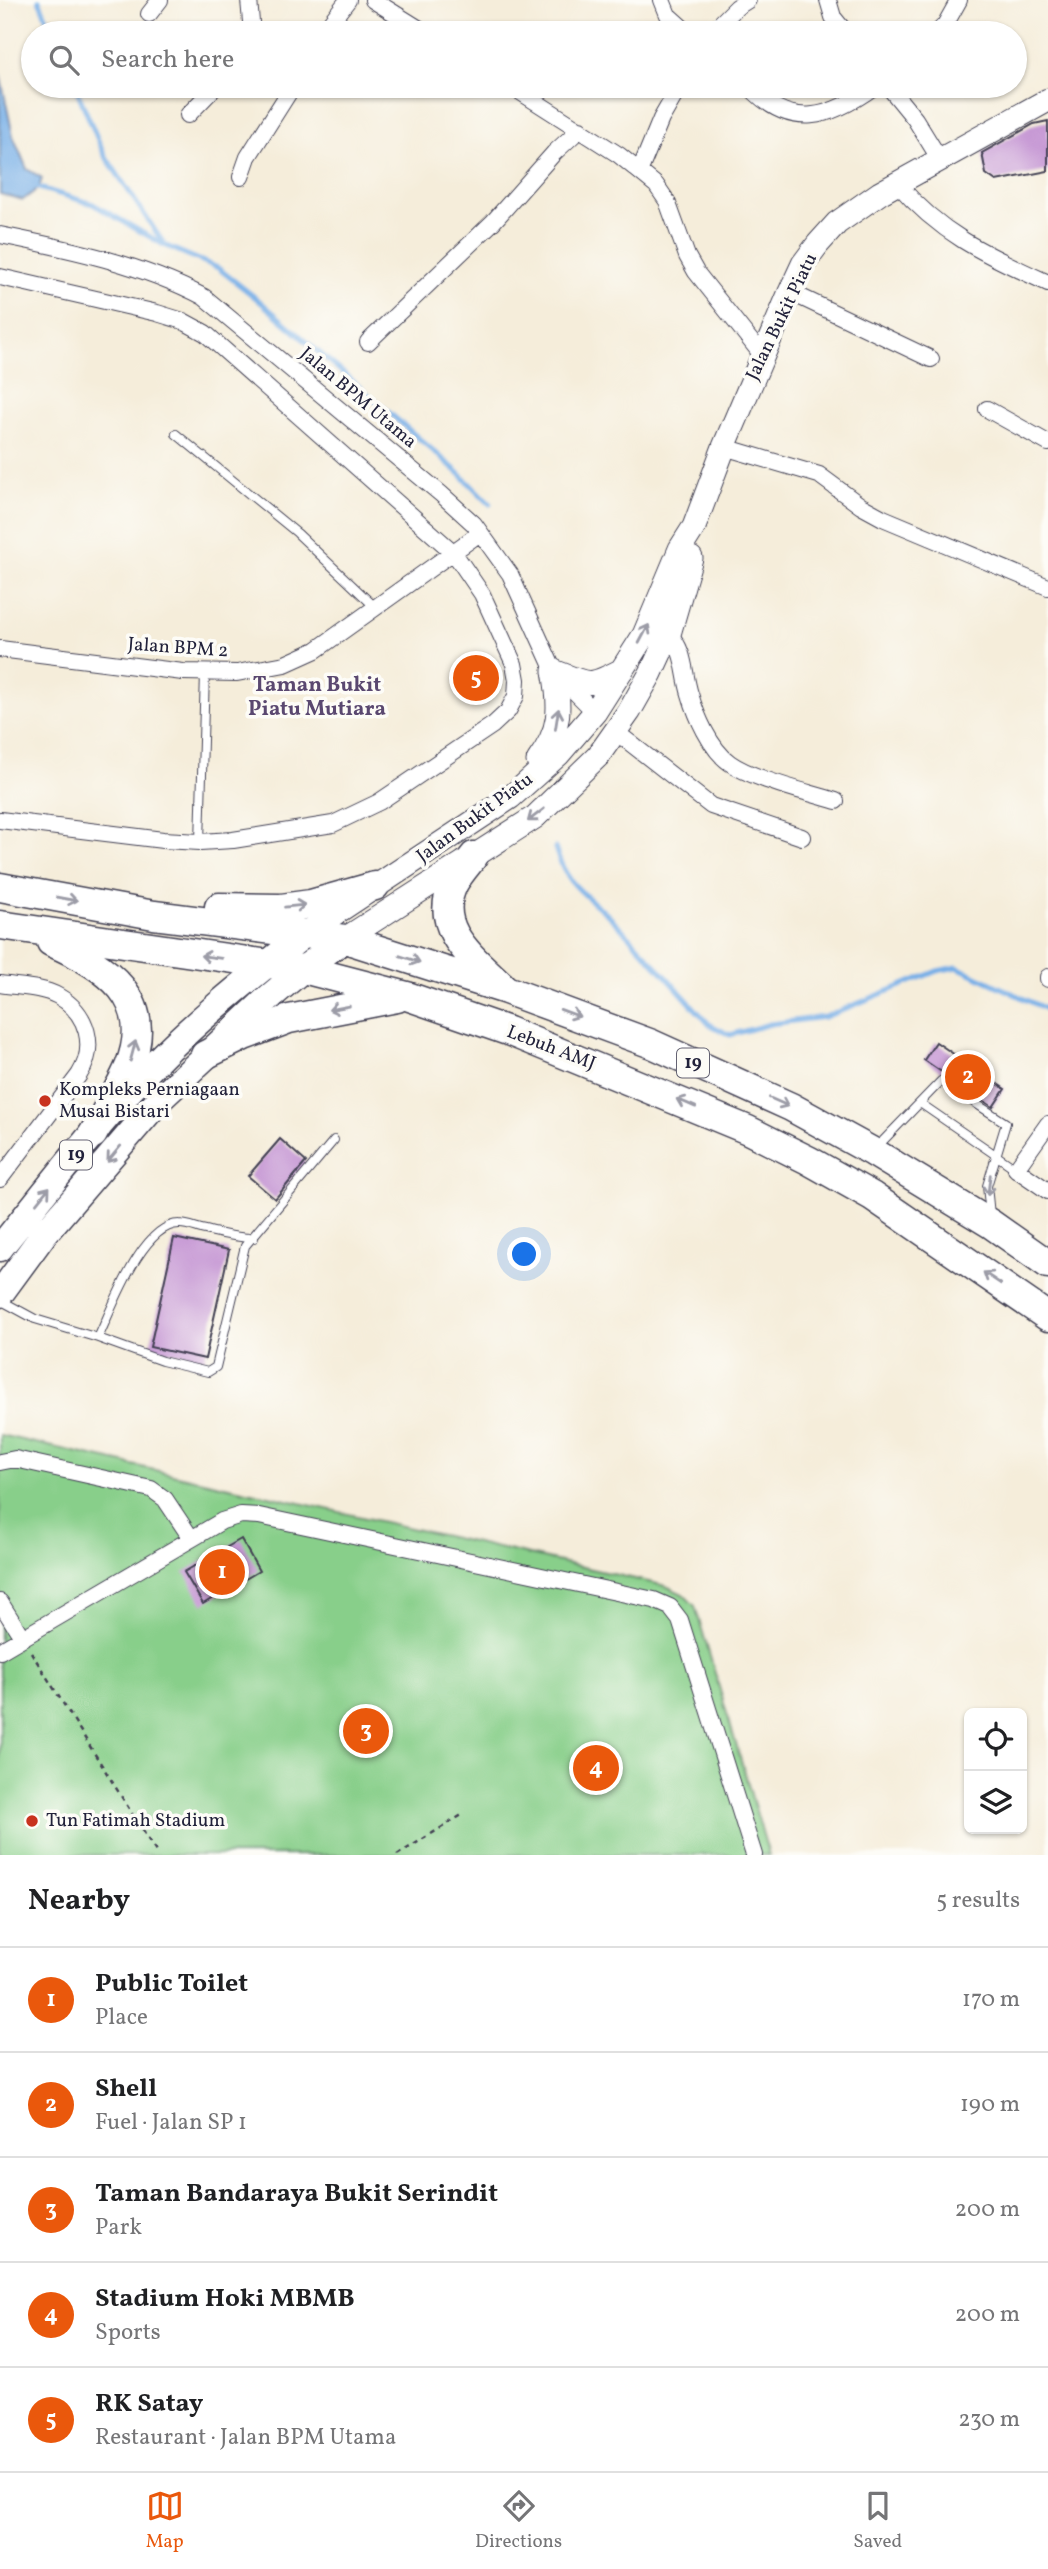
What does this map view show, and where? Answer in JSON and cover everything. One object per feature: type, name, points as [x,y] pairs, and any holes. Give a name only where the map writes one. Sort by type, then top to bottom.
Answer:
[{"type":"highway","points":[[474,856],[453,884],[447,915],[451,930],[464,949],[506,990]]},
{"type":"highway","points":[[154,915],[198,907],[281,908],[310,904],[375,886]]},
{"type":"highway","name":"Lebuh AMJ","points":[[0,887],[154,915],[307,932],[345,939],[506,990],[652,1044],[791,1107],[873,1152],[990,1224],[1048,1264]]},
{"type":"highway","points":[[11,927],[99,965],[128,995],[135,1011],[138,1028],[129,1067],[93,1134]]},
{"type":"highway","name":"Lebuh AMJ","points":[[11,927],[303,969],[407,996],[508,1031],[748,1130],[872,1196],[1048,1317]]},
{"type":"highway","points":[[205,1055],[244,1036],[289,1019],[407,996]]},
{"type":"main road","name":"Jalan Bukit Piatu","points":[[307,932],[511,797],[558,755],[595,712],[644,635],[680,550],[694,527],[724,447],[790,292],[803,264],[818,244],[837,223],[897,183],[1048,101]]},
{"type":"main road","name":"Jalan Bukit Piatu","points":[[345,939],[535,817],[598,756],[651,673],[669,634],[692,553],[694,527]]},
{"type":"main road","points":[[511,797],[544,753],[555,733],[559,711],[554,671],[584,683],[597,683],[623,669]]},
{"type":"main road","points":[[566,789],[589,750],[595,734],[595,712],[606,713],[616,709],[651,673]]},
{"type":"main road","points":[[266,965],[307,932]]},
{"type":"main road","points":[[303,969],[345,939]]},
{"type":"main road","name":"19","points":[[0,1248],[154,1064],[266,965]]},
{"type":"main road","name":"19","points":[[6,1286],[44,1234],[160,1099],[205,1055],[303,969]]},
{"type":"street","points":[[149,14],[160,0]]},
{"type":"street","points":[[249,0],[251,21]]},
{"type":"street","points":[[331,21],[348,0]]},
{"type":"street","points":[[373,0],[407,21]]},
{"type":"street","points":[[662,0],[668,15],[675,21]]},
{"type":"street","points":[[723,21],[748,0]]},
{"type":"street","points":[[828,0],[836,21]]},
{"type":"street","points":[[947,21],[959,0]]},
{"type":"street","points":[[188,115],[204,98]]},
{"type":"street","points":[[241,177],[248,157],[285,98]]},
{"type":"street","points":[[530,98],[640,170],[656,185],[667,201],[687,256],[696,272],[762,355]]},
{"type":"street","points":[[640,170],[673,98]]},
{"type":"street","points":[[763,98],[780,112],[803,115],[829,113],[859,98]]},
{"type":"street","points":[[898,98],[915,119],[939,158]]},
{"type":"street","points":[[368,342],[493,222],[554,153],[580,129]]},
{"type":"street","points":[[897,183],[927,215],[949,233],[971,247],[1048,283]]},
{"type":"street","name":"Jalan BPM Utama","points":[[0,235],[143,270],[176,282],[204,297],[441,494],[481,533],[510,574],[554,671],[595,712]]},
{"type":"street","points":[[0,277],[157,313],[183,321],[205,333],[454,553],[482,594],[514,664],[517,680],[516,696],[508,711],[493,725],[379,802],[333,824],[233,840],[200,842],[0,820]]},
{"type":"street","points":[[790,292],[931,359]]},
{"type":"street","points":[[987,409],[1048,443]]},
{"type":"street","points":[[724,447],[819,475],[861,506],[883,518],[1048,587]]},
{"type":"street","name":"Jalan BPM 2","points":[[0,649],[183,672],[237,673],[285,664],[316,650],[481,533]]},
{"type":"street","points":[[669,634],[682,653],[690,696],[718,751],[729,763],[748,772],[836,801]]},
{"type":"street","points":[[615,732],[711,806],[802,836]]},
{"type":"street","points":[[0,984],[44,991],[59,997],[80,1017],[88,1031],[90,1048],[87,1063],[79,1075],[0,1179]]},
{"type":"street","points":[[1048,1124],[1016,1169],[1048,1191]]},
{"type":"street","points":[[0,1462],[15,1459],[151,1489],[165,1499],[191,1538]]},
{"type":"street","points":[[0,1651],[191,1538],[222,1521],[241,1515],[259,1516],[654,1600],[670,1607],[680,1620],[754,1855]]},
{"type":"street","points":[[0,1602],[22,1637]]},
{"type":"lane","points":[[176,434],[297,533],[376,608]]},
{"type":"lane","points":[[200,842],[205,673]]},
{"type":"lane","points":[[873,1152],[941,1081],[1006,1123],[987,1186],[990,1224]]},
{"type":"lane","points":[[920,1103],[1016,1169]]},
{"type":"lane","points":[[0,1300],[35,1319],[162,1361],[208,1372],[216,1367],[245,1246],[334,1140]]},
{"type":"lane","points":[[98,1338],[133,1263],[155,1235],[166,1226],[179,1223],[237,1238],[254,1238]]},
{"type":"path","points":[[22,1637],[158,1855]]},
{"type":"path","points":[[397,1855],[465,1813]]},
{"type":"green space","points":[[0,1435],[666,1586],[683,1594],[695,1606],[769,1855],[0,1855]]},
{"type":"water","points":[[0,74],[13,136],[27,169],[42,178],[39,188],[23,200],[0,194]]},
{"type":"building","points":[[1048,121],[1048,171],[996,181],[986,174],[982,153],[1034,124]]},
{"type":"building","points":[[936,1042],[1005,1089],[993,1107],[924,1060]]},
{"type":"building","points":[[280,1139],[306,1162],[275,1199],[248,1176]]},
{"type":"building","points":[[174,1238],[229,1250],[205,1359],[150,1347]]},
{"type":"building","points":[[241,1539],[259,1571],[203,1604],[184,1572]]},
{"type":"waterway","points":[[39,0],[48,21]]},
{"type":"waterway","points":[[80,98],[104,154],[164,244]]},
{"type":"waterway","points":[[39,188],[93,204],[164,245],[218,268],[459,473],[490,504]]},
{"type":"waterway","points":[[555,848],[572,882],[626,934],[709,1024],[730,1035],[770,1024],[825,1017],[937,971],[957,967],[1048,1010]]},
{"type":"place","name":"RK Satay","points":[[476,678]]},
{"type":"place","name":"Shell","points":[[968,1077]]},
{"type":"place","name":"Kompleks Perniagaan Musai Bistari","points":[[45,1101]]},
{"type":"place","name":"Public Toilet","points":[[222,1572]]},
{"type":"place","name":"Taman Bandaraya Bukit Serindit","points":[[366,1731]]},
{"type":"place","name":"Stadium Hoki MBMB","points":[[596,1768]]},
{"type":"place","name":"Tun Fatimah Stadium","points":[[32,1821]]},
{"type":"district","name":"Taman Bukit Piatu Mutiara","points":[[317,697]]}]
